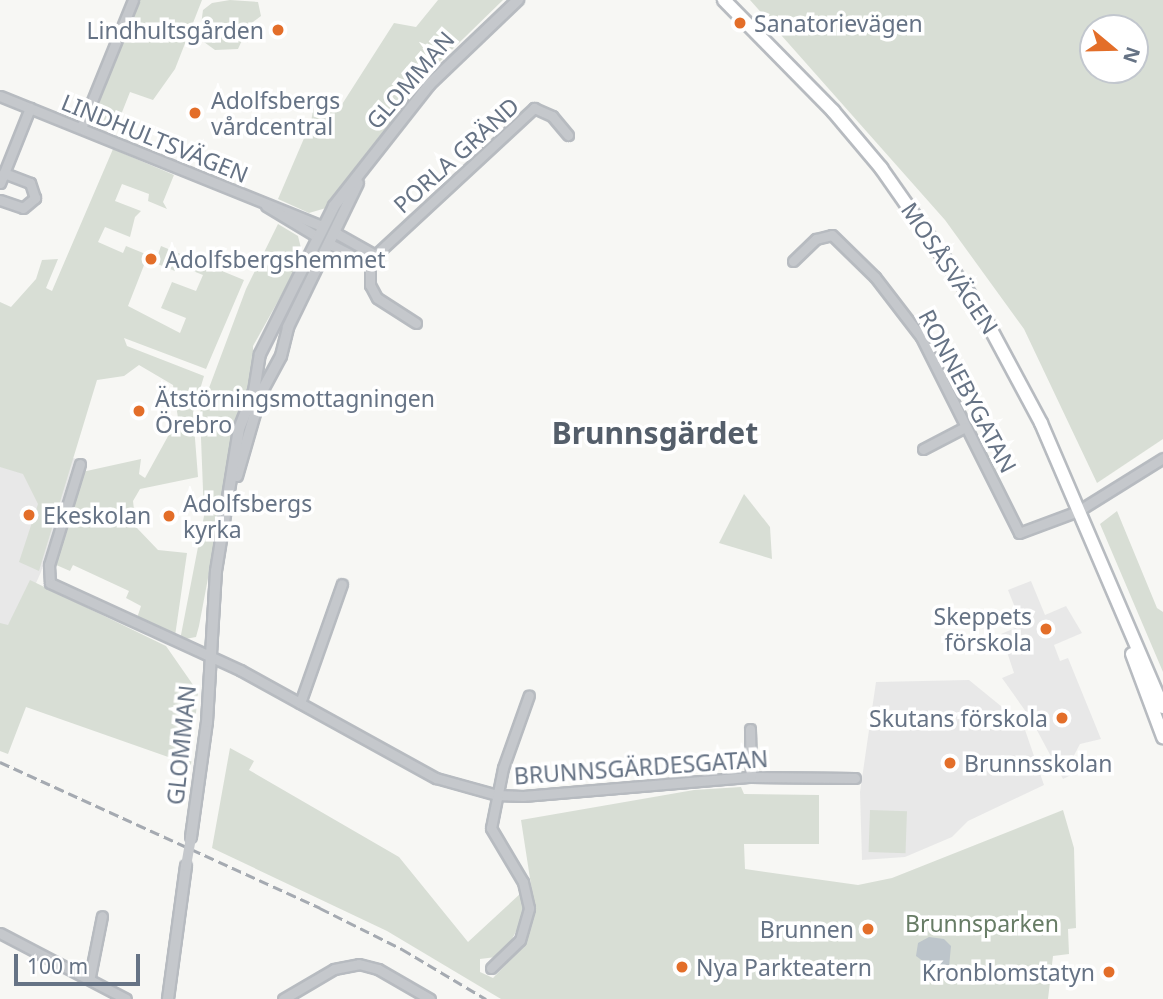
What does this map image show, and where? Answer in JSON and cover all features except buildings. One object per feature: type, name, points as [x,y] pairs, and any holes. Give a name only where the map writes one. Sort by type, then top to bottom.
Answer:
[{"type":"main road","name":"MOSÅSVÄGEN","points":[[716,0],[777,54]]},
{"type":"main road","name":"MOSÅSVÄGEN","points":[[724,0],[881,168],[947,257],[1014,368],[1163,707]]},
{"type":"main road","name":"MOSÅSVÄGEN","points":[[1117,603],[1163,737]]},
{"type":"street","points":[[81,128],[133,0]]},
{"type":"street","name":"GLOMMAN","points":[[168,999],[205,747],[211,617],[239,429],[254,391],[260,354],[319,231],[368,162],[430,84],[518,0]]},
{"type":"street","name":"LINDHULTSVÄGEN","points":[[0,96],[265,205],[319,231]]},
{"type":"street","name":"LINDHULTSVÄGEN","points":[[0,183],[30,108]]},
{"type":"street","name":"PORLA GRÄND","points":[[372,260],[534,108],[552,116],[568,135]]},
{"type":"street","name":"GLOMMAN","points":[[230,495],[261,394],[331,237],[368,162]]},
{"type":"street","points":[[0,200],[23,208],[35,198],[30,183],[4,173]]},
{"type":"street","points":[[319,231],[372,260],[370,285],[377,298],[416,323]]},
{"type":"street","name":"RONNEBYGATAN","points":[[793,261],[824,235],[840,241],[909,318],[1019,533],[1078,511]]},
{"type":"street","points":[[923,449],[965,427]]},
{"type":"street","points":[[1078,511],[1163,458]]},
{"type":"street","name":"BRUNNSGÄRDESGATAN","points":[[80,464],[49,565],[50,583],[211,656],[300,703],[415,770],[497,795],[751,777],[855,778]]},
{"type":"street","points":[[300,703],[342,584]]},
{"type":"street","points":[[491,968],[520,940],[529,908],[523,881],[491,828],[497,795],[528,695]]},
{"type":"street","points":[[750,729],[751,777]]},
{"type":"street","points":[[90,976],[102,916]]},
{"type":"street","points":[[0,933],[90,976],[126,999]]},
{"type":"street","points":[[284,999],[334,969],[359,964],[378,969],[430,999]]},
{"type":"shaded area","name":"Ekeskolan","points":[[0,439],[77,459],[41,572],[0,663]]},
{"type":"shaded area","name":"Skutans förskola","points":[[1031,581],[1045,615],[1066,606],[1082,633],[1054,645],[1060,661],[1068,658],[1101,739],[1080,744],[1071,761],[1073,774],[1063,779],[1031,719],[1002,678],[1014,673],[1001,634],[1022,625],[1008,590]]},
{"type":"shaded area","name":"Brunnsskolan","points":[[969,680],[1023,724],[1044,785],[968,821],[952,837],[905,857],[862,860],[860,792],[876,682]]},
{"type":"shaded area","points":[[929,937],[944,939],[951,946],[949,967],[931,967],[916,956],[918,943]]},
{"type":"green space","points":[[140,0],[202,0],[175,69],[153,100],[130,92],[115,130],[101,125],[94,109]]},
{"type":"green space","points":[[230,0],[258,2],[261,16],[249,25],[238,49],[215,50],[204,42],[200,32],[203,10],[212,3]]},
{"type":"green space","points":[[438,0],[503,0],[426,75],[326,208],[309,213],[278,199],[311,122],[315,99],[339,109],[394,23],[416,27]]},
{"type":"green space","points":[[750,0],[1163,0],[1163,439],[1097,483],[1024,329],[945,220]]},
{"type":"green space","points":[[113,149],[174,175],[163,202],[167,209],[148,201],[149,194],[122,184],[115,201],[141,211],[135,217],[130,237],[105,227],[98,242],[123,253],[126,246],[148,255],[128,306],[180,333],[186,318],[161,308],[172,282],[196,291],[203,275],[178,265],[175,271],[155,263],[161,246],[244,280],[206,369],[124,338],[127,346],[204,376],[193,413],[198,477],[140,489],[133,501],[136,527],[158,550],[187,553],[175,636],[137,618],[141,606],[126,598],[129,591],[73,565],[70,571],[54,564],[82,472],[141,459],[139,474],[145,478],[178,418],[173,385],[139,365],[124,376],[97,380],[39,571],[19,562],[38,504],[23,474],[0,467],[0,302],[11,307],[36,279],[42,260],[58,259],[46,288],[52,291]]},
{"type":"green space","points":[[278,224],[298,236],[301,248],[297,267],[253,346],[253,383],[237,424],[199,626],[196,637],[180,640],[204,516],[200,412],[246,289]]},
{"type":"green space","points":[[744,494],[770,527],[772,559],[719,543]]},
{"type":"green space","points":[[1117,511],[1157,608],[1163,612],[1163,672],[1100,524]]},
{"type":"green space","points":[[30,580],[166,646],[198,692],[191,765],[26,707],[8,754],[0,751],[0,623],[8,625]]},
{"type":"green space","name":"Brunnsparken","points":[[230,748],[254,761],[249,770],[399,857],[468,942],[521,893],[524,916],[510,943],[496,957],[480,959],[480,972],[493,978],[518,952],[528,929],[533,898],[521,820],[694,790],[741,787],[744,794],[819,795],[819,844],[744,844],[745,869],[858,885],[892,878],[1063,810],[1074,848],[1076,928],[1068,929],[1069,954],[1053,956],[1048,999],[501,999],[387,931],[212,848]]},
{"type":"green space","points":[[870,810],[907,811],[906,853],[869,852]]},
{"type":"railway","points":[[0,762],[320,908],[402,949],[486,999]]},
{"type":"place","name":"Sanatorievägen","points":[[740,23]]},
{"type":"place","name":"Lindhultsgården","points":[[278,30]]},
{"type":"place","name":"Adolfsbergs vårdcentral","points":[[195,113]]},
{"type":"place","name":"Adolfsbergshemmet","points":[[151,259]]},
{"type":"place","name":"Ätstörningsmottagningen Örebro","points":[[139,411]]},
{"type":"place","name":"Ekeskolan","points":[[29,515]]},
{"type":"place","name":"Adolfsbergs kyrka","points":[[169,516]]},
{"type":"place","name":"Skeppets förskola","points":[[1046,629]]},
{"type":"place","name":"Skutans förskola","points":[[1062,718]]},
{"type":"place","name":"Brunnsskolan","points":[[950,763]]},
{"type":"place","name":"Brunnen","points":[[868,929]]},
{"type":"place","name":"Nya Parkteatern","points":[[682,967]]},
{"type":"place","name":"Kronblomstatyn","points":[[1109,972]]},
{"type":"district","name":"Brunnsgärdet","points":[[655,433]]}]
